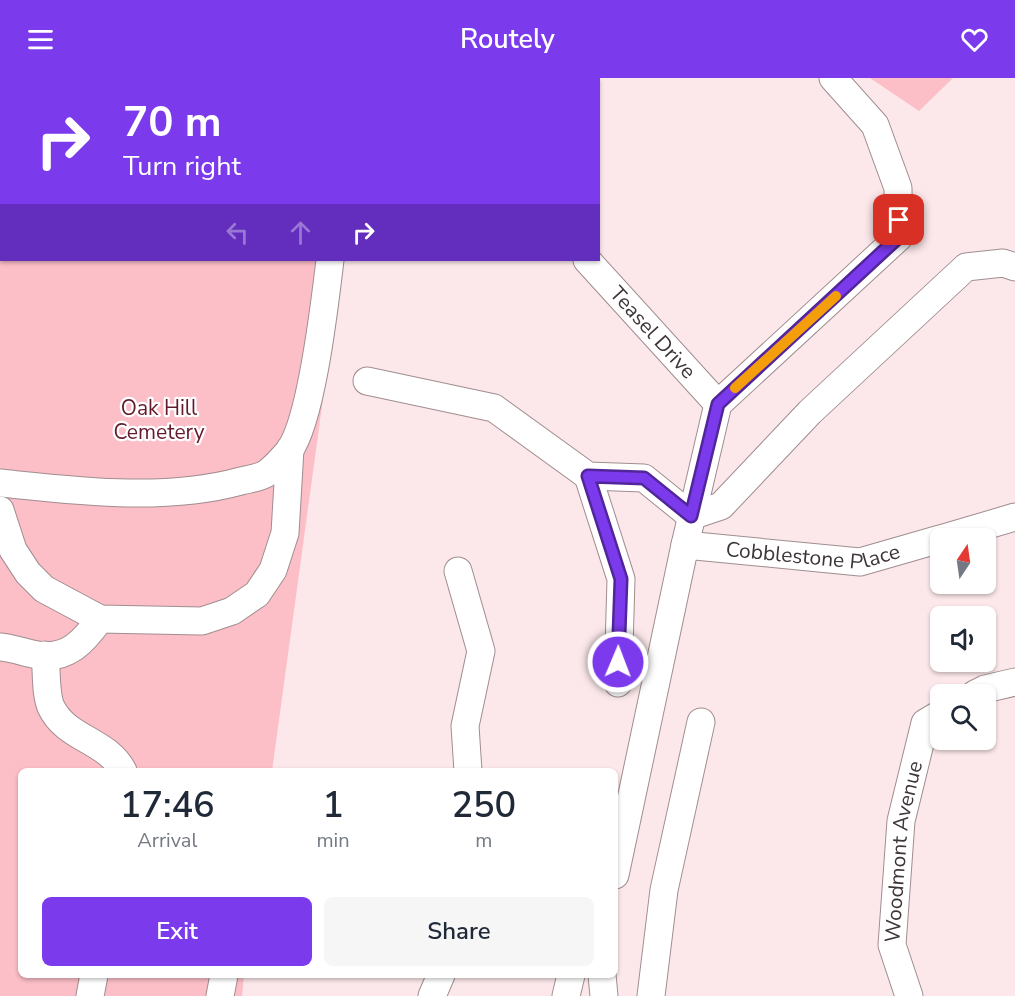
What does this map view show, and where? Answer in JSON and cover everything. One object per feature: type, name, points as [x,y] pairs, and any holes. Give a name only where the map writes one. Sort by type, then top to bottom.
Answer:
[{"type":"street","points":[[618,848],[622,811],[718,404],[899,237],[898,188],[875,126],[833,78]]},
{"type":"street","points":[[0,510],[13,550],[28,573],[44,589],[100,619],[202,621],[232,611],[257,594],[273,570],[285,533],[290,449],[301,421],[314,367],[330,261]]},
{"type":"street","name":"Teasel Drive","points":[[588,261],[718,404]]},
{"type":"street","points":[[691,516],[721,506],[810,412],[966,267],[1003,263],[1015,267]]},
{"type":"street","points":[[367,381],[494,408],[588,476],[644,478],[691,516]]},
{"type":"street","points":[[0,483],[62,490],[160,492],[225,485],[266,474],[290,449]]},
{"type":"street","points":[[588,476],[621,579],[618,683]]},
{"type":"street","name":"Cobblestone Place","points":[[978,528],[1015,517]]},
{"type":"street","name":"Cobblestone Place","points":[[685,545],[860,562],[930,542]]},
{"type":"street","points":[[458,571],[481,651],[465,726],[468,768]]},
{"type":"street","points":[[0,647],[45,655],[64,654],[84,642],[100,619]]},
{"type":"street","points":[[45,655],[50,706],[66,728],[105,750],[121,768]]},
{"type":"street","points":[[996,686],[1015,682]]},
{"type":"street","name":"Woodmont Avenue","points":[[909,996],[892,945],[901,821],[925,723],[930,720]]},
{"type":"street","points":[[651,996],[664,890],[701,722]]},
{"type":"street","points":[[90,996],[93,978]]},
{"type":"street","points":[[220,996],[223,978]]},
{"type":"street","points":[[432,996],[440,978]]},
{"type":"street","points":[[566,996],[570,978]]},
{"type":"street","points":[[602,978],[604,996]]},
{"type":"green space","points":[[870,78],[953,78],[919,111]]},
{"type":"green space","name":"Oak Hill Cemetery","points":[[0,261],[342,261],[272,768],[18,768],[18,978],[244,978],[242,996],[0,996]]},
{"type":"slow traffic","points":[[735,388],[836,296]]},
{"type":"route","points":[[618,662],[621,579],[588,476],[644,478],[691,516],[718,404],[899,237],[899,220]]}]
